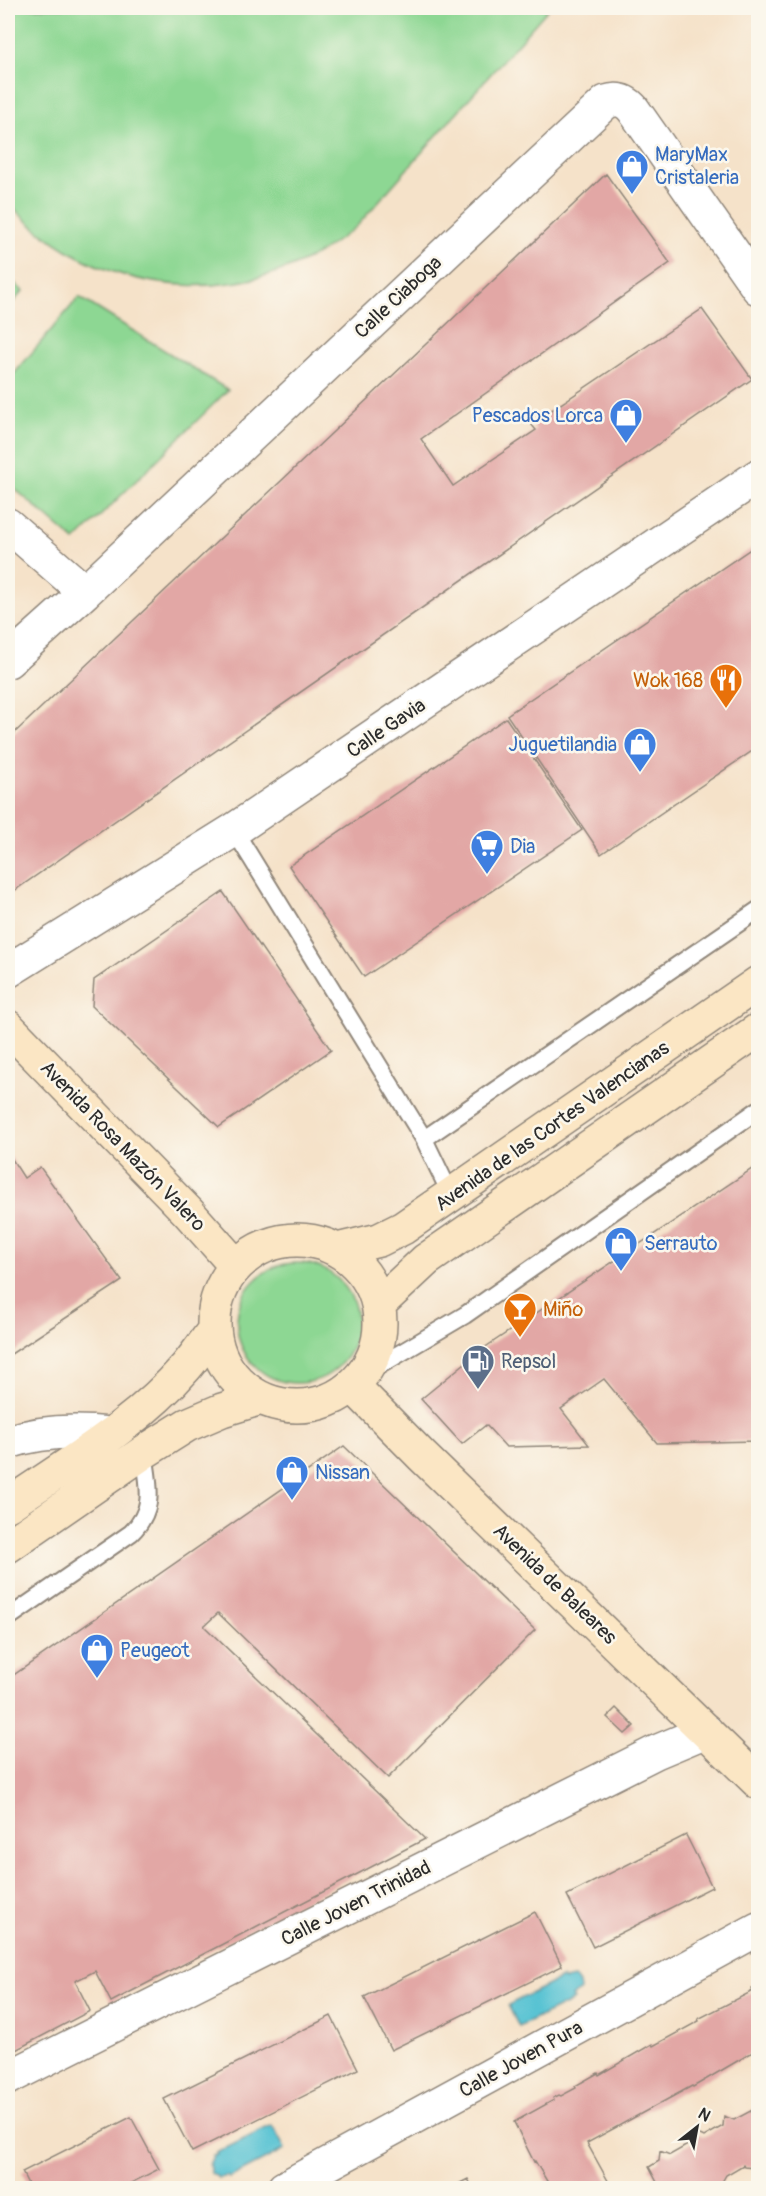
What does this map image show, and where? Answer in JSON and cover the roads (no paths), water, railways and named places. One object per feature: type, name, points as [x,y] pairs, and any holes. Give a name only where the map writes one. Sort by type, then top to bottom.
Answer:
[{"type":"main road","name":"Avenida de las Cortes Valencianas","points":[[337,1250],[379,1240],[404,1228],[759,983]]},
{"type":"main road","name":"Avenida Rosa Mazón Valero","points":[[8,1027],[188,1212],[236,1266]]},
{"type":"main road","name":"Avenida de las Cortes Valencianas","points":[[378,1305],[426,1260],[759,1030]]},
{"type":"main road","points":[[294,1239],[316,1242],[337,1250],[356,1265],[370,1283],[378,1305],[380,1331],[373,1356],[356,1381],[327,1401],[310,1405],[276,1404],[261,1398],[246,1389],[234,1377],[217,1347],[214,1330],[215,1307],[222,1285],[236,1266],[253,1252],[273,1244],[294,1239]]},
{"type":"main road","points":[[8,1505],[110,1434],[163,1391],[187,1366],[214,1330]]},
{"type":"main road","name":"Avenida de Baleares","points":[[356,1381],[430,1464],[759,1782]]},
{"type":"main road","points":[[8,1546],[187,1425],[222,1410],[261,1398]]},
{"type":"street","name":"Calle Ciaboga","points":[[8,661],[85,592],[606,102],[624,101],[633,109],[759,288]]},
{"type":"street","name":"Calle Gavia","points":[[8,971],[234,830],[759,476]]},
{"type":"street","points":[[8,525],[85,592]]},
{"type":"street","points":[[8,1442],[42,1434],[66,1432],[110,1434]]},
{"type":"street","name":"Calle Joven Trinidad","points":[[8,2078],[656,1752],[706,1731]]},
{"type":"street","name":"Calle Joven Pura","points":[[284,2188],[759,1929]]},
{"type":"lane","points":[[234,830],[424,1139],[451,1195]]},
{"type":"lane","points":[[424,1139],[759,910]]},
{"type":"lane","points":[[356,1381],[465,1315],[759,1110]]},
{"type":"lane","points":[[8,1618],[131,1533],[141,1523],[148,1509],[149,1494],[144,1452]]},
{"type":"water","points":[[562,1978],[564,1980],[574,1978],[579,1983],[580,1990],[572,1997],[574,2000],[519,2027],[508,2005]]},
{"type":"water","points":[[272,2125],[285,2149],[229,2178],[227,2176],[219,2178],[211,2173],[209,2165],[213,2156],[217,2155],[216,2153]]},
{"type":"place","name":"MaryMax Cristaleria","points":[[632,195]]},
{"type":"place","name":"Pescados Lorca","points":[[626,444]]},
{"type":"place","name":"Wok 168","points":[[726,709]]},
{"type":"place","name":"Juguetilandia","points":[[640,773]]},
{"type":"place","name":"Dia","points":[[487,875]]},
{"type":"place","name":"Serrauto","points":[[621,1272]]},
{"type":"place","name":"Miño","points":[[520,1338]]},
{"type":"place","name":"Repsol","points":[[478,1390]]},
{"type":"place","name":"Nissan","points":[[292,1501]]},
{"type":"place","name":"Peugeot","points":[[97,1679]]}]
